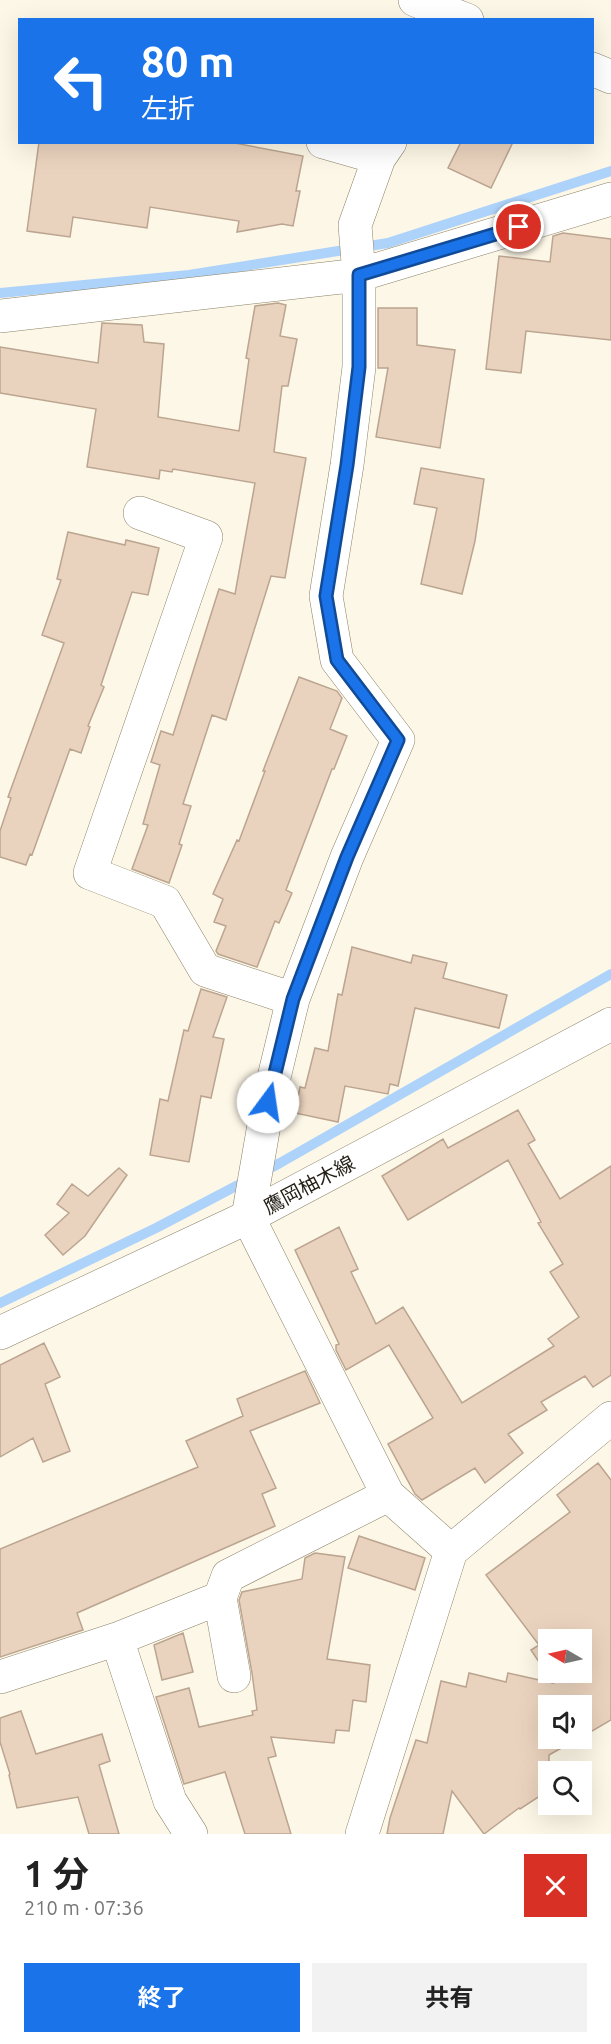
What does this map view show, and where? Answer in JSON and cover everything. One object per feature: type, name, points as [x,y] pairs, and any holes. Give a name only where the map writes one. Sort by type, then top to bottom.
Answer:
[{"type":"street","points":[[415,0],[462,18]]},
{"type":"street","points":[[477,18],[486,0]]},
{"type":"street","points":[[594,70],[611,77]]},
{"type":"street","points":[[338,144],[384,150],[355,225],[359,275],[359,367],[347,465],[326,596],[337,660],[398,740],[347,857],[293,999],[268,1102],[248,1217],[388,1495],[451,1551]]},
{"type":"street","points":[[0,316],[359,275],[611,199]]},
{"type":"street","points":[[140,513],[206,537],[90,873],[165,902],[205,970],[293,999]]},
{"type":"street","name":"鷹岡柚木線","points":[[0,1333],[248,1217],[611,1024]]},
{"type":"street","points":[[362,1834],[451,1551],[611,1418]]},
{"type":"street","points":[[234,1676],[220,1598],[228,1576],[388,1495]]},
{"type":"street","points":[[0,1677],[117,1639],[220,1598]]},
{"type":"street","points":[[117,1639],[170,1801],[191,1834]]},
{"type":"building","points":[[39,144],[240,144],[303,156],[296,191],[300,191],[293,226],[282,224],[237,232],[239,221],[150,207],[147,228],[73,217],[70,237],[27,231]]},
{"type":"building","points":[[460,144],[512,144],[491,188],[448,168]]},
{"type":"building","points":[[563,233],[611,239],[611,340],[526,331],[521,373],[486,369],[499,256],[550,262],[553,236]]},
{"type":"building","points":[[278,303],[286,305],[280,336],[297,339],[288,386],[282,386],[274,452],[306,458],[285,578],[271,576],[226,720],[212,715],[183,804],[191,806],[179,844],[182,845],[169,883],[132,869],[148,825],[143,824],[160,765],[151,762],[161,731],[173,735],[219,589],[235,594],[255,483],[173,469],[172,472],[160,470],[159,479],[87,467],[96,409],[0,393],[0,347],[98,363],[102,323],[142,325],[144,342],[164,344],[158,417],[239,431],[249,359],[246,358],[255,306]]},
{"type":"building","points":[[378,308],[417,308],[417,345],[455,350],[440,448],[376,437],[388,368],[378,368]]},
{"type":"building","points":[[421,468],[484,479],[475,541],[462,594],[421,584],[437,508],[414,504]]},
{"type":"building","points":[[68,532],[125,545],[126,540],[159,548],[148,595],[132,592],[101,685],[104,687],[88,726],[90,727],[81,753],[70,749],[32,855],[30,854],[26,865],[0,857],[0,831],[11,798],[8,797],[64,643],[42,635],[61,580],[57,579]]},
{"type":"building","points":[[299,677],[337,691],[342,698],[330,729],[347,736],[286,890],[292,893],[279,923],[275,921],[257,967],[218,954],[216,951],[226,926],[214,922],[223,899],[213,894],[237,840],[239,841]]},
{"type":"building","points":[[352,947],[411,963],[413,955],[447,963],[443,978],[507,995],[499,1028],[415,1008],[398,1086],[390,1084],[388,1094],[345,1086],[338,1122],[295,1113],[300,1087],[305,1088],[315,1048],[328,1051],[338,994],[342,995]]},
{"type":"building","points":[[201,989],[227,997],[213,1037],[224,1039],[211,1098],[201,1096],[189,1162],[150,1155],[160,1099],[168,1101],[184,1030],[188,1031]]},
{"type":"building","points":[[518,1110],[535,1140],[528,1144],[560,1199],[611,1166],[611,1375],[593,1387],[585,1376],[541,1402],[547,1410],[508,1434],[523,1453],[485,1483],[475,1468],[422,1500],[415,1494],[388,1444],[433,1418],[389,1345],[346,1370],[336,1350],[336,1345],[339,1344],[295,1250],[339,1227],[358,1269],[351,1272],[376,1324],[403,1307],[462,1403],[554,1346],[548,1339],[579,1317],[550,1272],[563,1264],[538,1223],[541,1222],[508,1160],[408,1220],[382,1176],[443,1139],[448,1148]]},
{"type":"building","points":[[119,1168],[127,1175],[85,1236],[63,1255],[45,1235],[69,1213],[57,1204],[72,1184],[88,1196]]},
{"type":"building","points":[[44,1343],[60,1377],[45,1384],[70,1451],[43,1462],[33,1438],[0,1457],[0,1365]]},
{"type":"building","points":[[305,1371],[320,1403],[250,1431],[276,1488],[262,1494],[275,1526],[77,1613],[83,1630],[0,1657],[0,1549],[198,1467],[186,1441],[243,1416],[237,1399]]},
{"type":"building","points":[[598,1463],[611,1480],[611,1720],[592,1731],[592,1695],[538,1695],[538,1749],[560,1749],[549,1755],[549,1761],[538,1761],[538,1797],[484,1834],[452,1791],[443,1834],[387,1834],[390,1818],[416,1740],[427,1743],[441,1681],[466,1687],[469,1673],[506,1682],[508,1673],[538,1680],[538,1683],[592,1683],[592,1629],[538,1629],[538,1644],[486,1575],[570,1512],[557,1495]]},
{"type":"building","points":[[359,1536],[425,1558],[415,1590],[348,1568]]},
{"type":"building","points":[[315,1553],[345,1557],[327,1659],[370,1665],[366,1702],[353,1700],[349,1731],[336,1730],[334,1743],[271,1737],[276,1756],[268,1758],[291,1834],[245,1834],[225,1772],[184,1784],[156,1697],[189,1688],[199,1727],[253,1715],[252,1711],[257,1710],[239,1600],[242,1592],[302,1579],[305,1558]]},
{"type":"building","points":[[183,1633],[193,1672],[162,1680],[154,1645]]},
{"type":"building","points":[[538,1646],[538,1660],[531,1650]]},
{"type":"building","points":[[21,1711],[36,1754],[102,1734],[110,1761],[99,1765],[119,1834],[89,1834],[78,1797],[17,1808],[0,1742],[0,1718]]},
{"type":"waterway","points":[[0,293],[189,275],[388,243],[611,171]]},
{"type":"waterway","points":[[0,1303],[156,1228],[280,1163],[611,974]]},
{"type":"route","points":[[268,1102],[293,999],[347,857],[398,740],[337,660],[326,596],[347,465],[359,367],[359,275],[519,227]]}]
